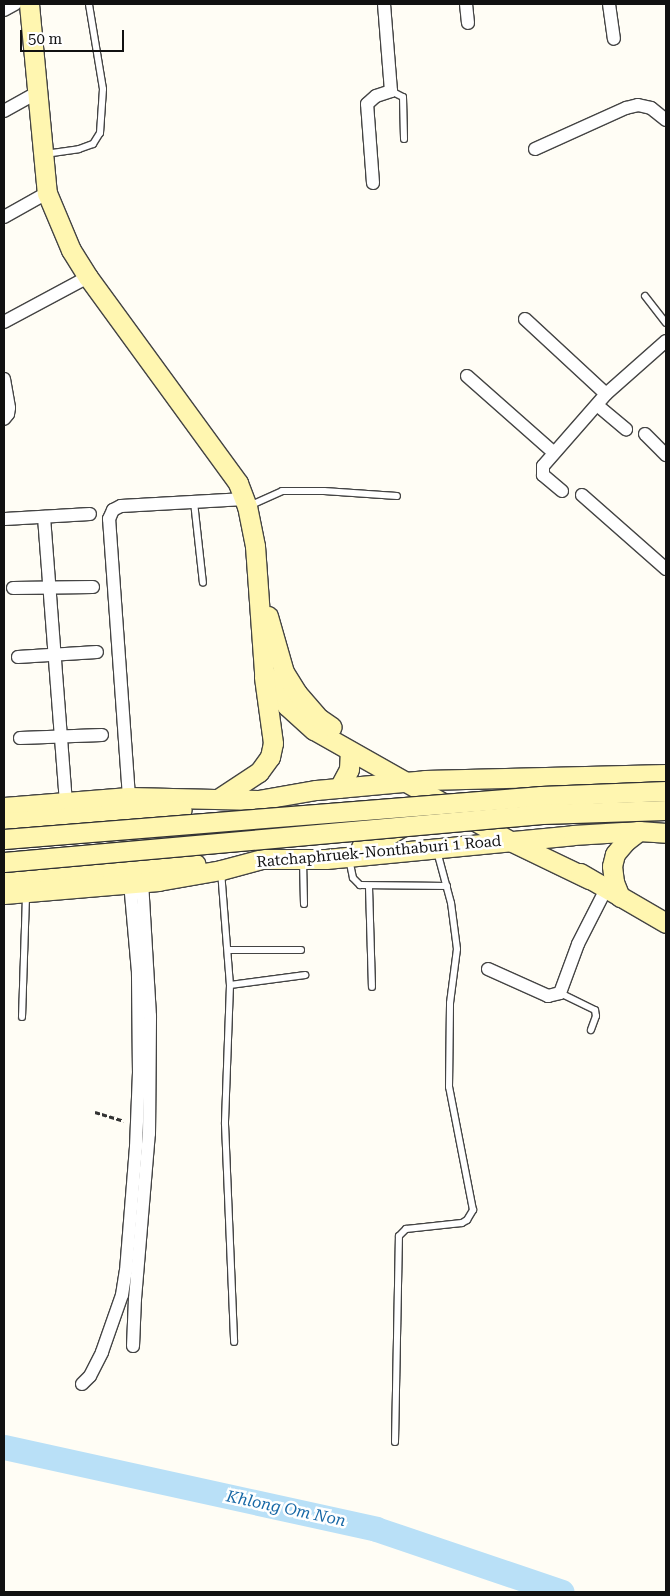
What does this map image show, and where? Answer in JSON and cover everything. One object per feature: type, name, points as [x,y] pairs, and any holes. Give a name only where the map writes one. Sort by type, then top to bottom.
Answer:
[{"type":"street","points":[[4,10],[14,4]]},
{"type":"street","points":[[29,4],[47,193],[71,250],[88,278],[214,448],[238,483],[246,503],[258,581],[264,672],[273,743],[270,757],[259,772],[218,799]]},
{"type":"street","points":[[373,183],[367,104],[371,99],[391,91],[384,4]]},
{"type":"street","points":[[466,4],[468,23]]},
{"type":"street","points":[[609,4],[614,39]]},
{"type":"street","points":[[4,111],[37,93]]},
{"type":"street","points":[[535,149],[626,108],[638,105],[651,108],[666,120]]},
{"type":"street","points":[[4,217],[47,193]]},
{"type":"street","points":[[4,322],[88,278]]},
{"type":"street","points":[[525,318],[606,394]]},
{"type":"street","points":[[562,491],[542,472],[554,453],[606,394],[666,341]]},
{"type":"street","points":[[467,376],[554,453]]},
{"type":"street","points":[[4,379],[9,408],[8,414],[4,419]]},
{"type":"street","points":[[596,405],[626,429]]},
{"type":"street","points":[[645,434],[666,455]]},
{"type":"street","points":[[582,495],[666,569]]},
{"type":"street","points":[[129,797],[109,519],[113,510],[122,506],[194,502],[246,503]]},
{"type":"street","points":[[5,519],[90,514]]},
{"type":"street","points":[[44,517],[66,802]]},
{"type":"street","points":[[258,581],[284,672],[297,693],[320,719],[510,841],[589,879]]},
{"type":"street","points":[[14,588],[93,587]]},
{"type":"street","points":[[18,657],[98,652]]},
{"type":"street","points":[[264,672],[287,706],[314,730],[406,782],[427,788],[530,839],[589,879],[666,923]]},
{"type":"street","points":[[20,738],[102,735]]},
{"type":"street","points":[[332,789],[349,769],[350,752]]},
{"type":"street","points":[[427,788],[558,777],[666,774]]},
{"type":"street","points":[[558,777],[546,792],[542,805],[548,823],[559,836]]},
{"type":"street","points":[[7,817],[174,811],[332,789],[406,782]]},
{"type":"street","points":[[347,854],[387,836],[413,820],[427,788]]},
{"type":"street","points":[[332,789],[348,798],[361,813],[365,829],[347,854]]},
{"type":"street","points":[[4,839],[541,796],[666,791]]},
{"type":"street","points":[[7,817],[66,802],[129,797],[258,800]]},
{"type":"street","name":"Ratchaphruek-Nonthaburi 1 Road","points":[[4,862],[542,814],[666,810]]},
{"type":"street","points":[[488,969],[548,996],[560,993],[578,944],[613,893],[612,866],[615,854],[626,840],[639,831]]},
{"type":"street","name":"Ratchaphruek-Nonthaburi 1 Road","points":[[4,894],[17,881],[136,883],[221,870],[262,860],[303,860],[347,854],[436,848],[559,836],[639,831],[666,833]]},
{"type":"street","points":[[17,881],[262,860]]},
{"type":"street","points":[[82,1384],[90,1376],[102,1352],[122,1295],[126,1270],[137,1125],[138,972],[136,883]]},
{"type":"street","points":[[133,1346],[135,1299],[149,1134],[150,1016],[136,883]]},
{"type":"lane","points":[[43,154],[79,149],[92,144],[100,133],[103,89],[89,4]]},
{"type":"lane","points":[[391,91],[403,97],[404,139]]},
{"type":"lane","points":[[645,296],[666,323]]},
{"type":"lane","points":[[246,503],[282,491],[324,491],[397,496]]},
{"type":"lane","points":[[194,502],[203,583]]},
{"type":"lane","points":[[395,1442],[399,1236],[406,1229],[462,1223],[467,1220],[472,1210],[449,1087],[450,1003],[457,950],[451,903],[436,848]]},
{"type":"lane","points":[[347,854],[354,878],[360,885],[369,887],[447,886]]},
{"type":"lane","points":[[303,860],[304,904]]},
{"type":"lane","points":[[221,870],[230,984],[225,1124],[234,1342]]},
{"type":"lane","points":[[17,881],[22,1018]]},
{"type":"lane","points":[[369,887],[372,987]]},
{"type":"lane","points":[[228,950],[301,950]]},
{"type":"lane","points":[[230,984],[305,975]]},
{"type":"lane","points":[[560,993],[595,1010],[596,1016],[591,1030]]},
{"type":"path","points":[[95,1112],[137,1125]]},
{"type":"waterway","name":"Khlong Om Non","points":[[4,1447],[376,1529],[562,1592]]}]
